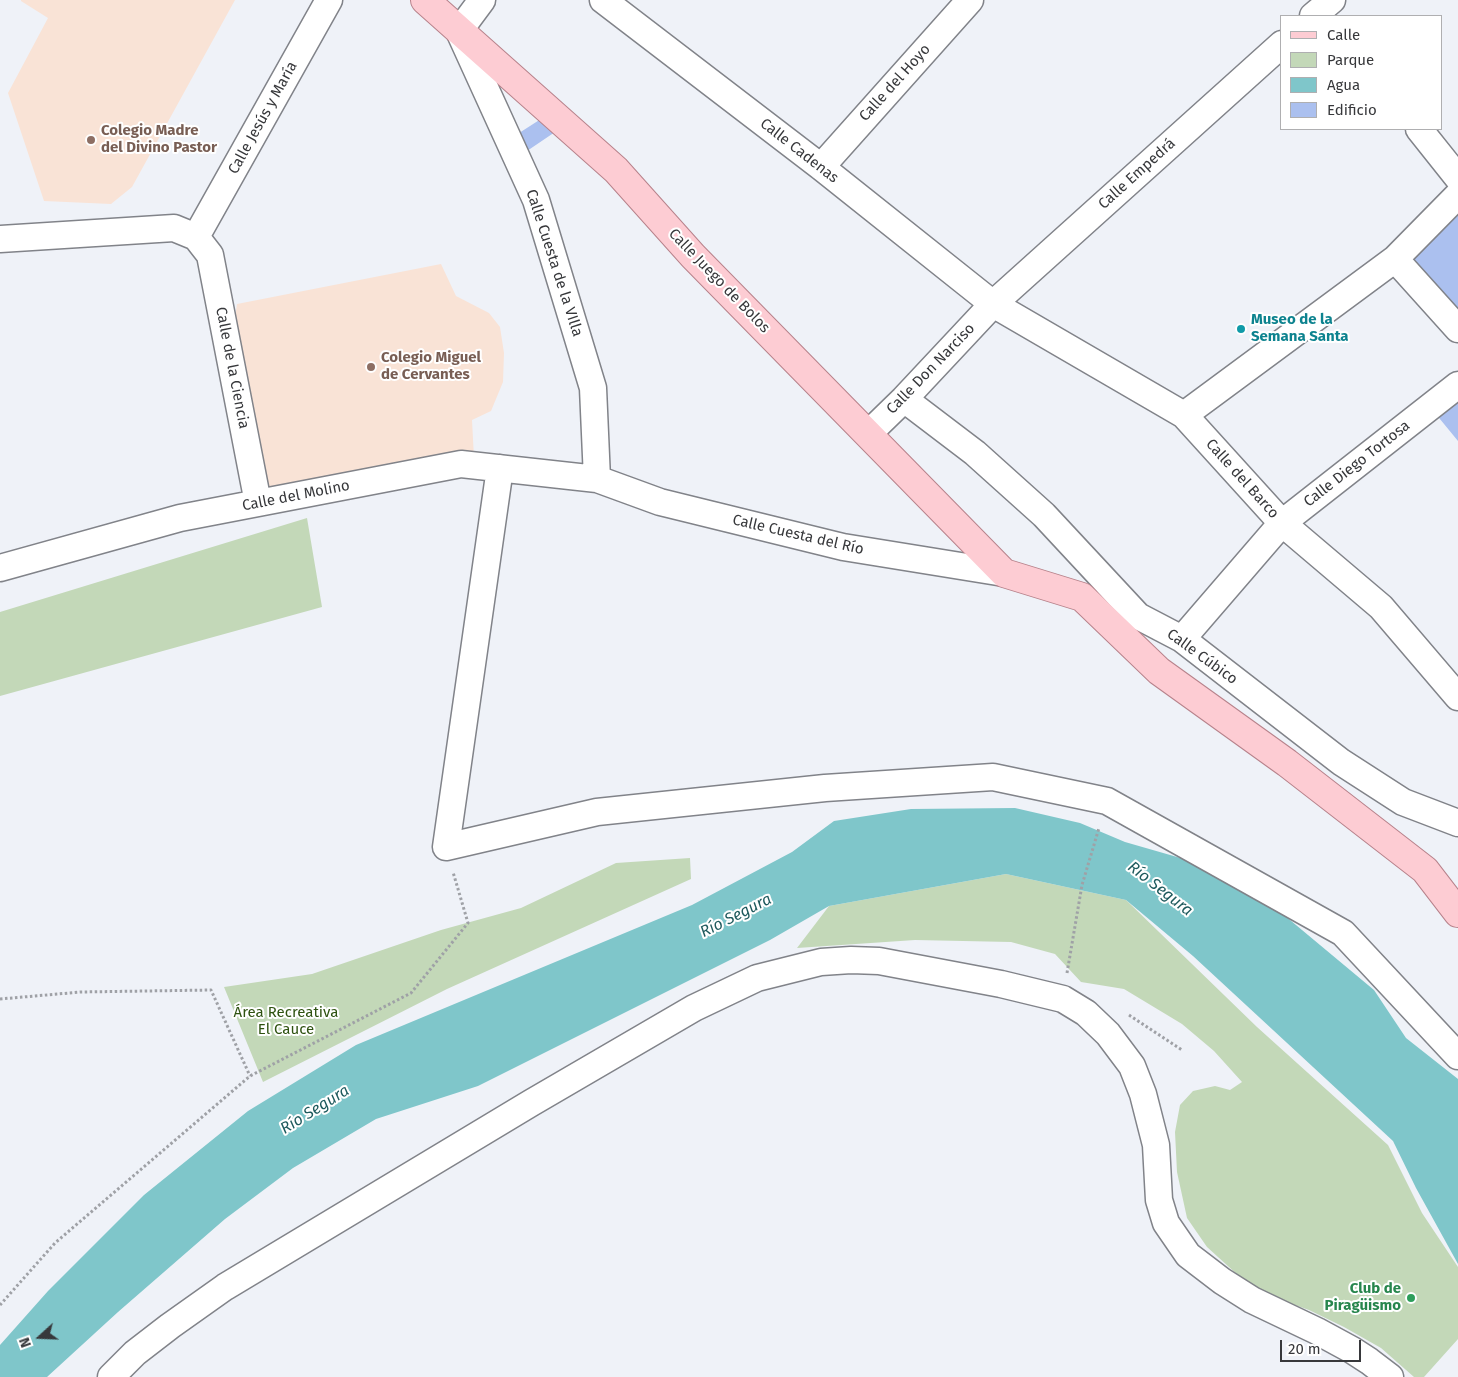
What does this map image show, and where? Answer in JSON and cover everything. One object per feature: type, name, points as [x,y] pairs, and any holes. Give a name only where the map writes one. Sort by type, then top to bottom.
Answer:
[{"type":"main road","name":"Calle Juego de Bolos","points":[[425,0],[616,170],[693,256],[1004,573]]},
{"type":"main road","points":[[1004,573],[1082,597],[1159,671],[1287,762],[1425,870],[1458,913]]},
{"type":"street","name":"Calle Jesús y María","points":[[196,237],[329,0]]},
{"type":"street","points":[[459,31],[482,0]]},
{"type":"street","name":"Calle Cadenas","points":[[603,0],[820,167],[993,304]]},
{"type":"street","name":"Calle del Hoyo","points":[[820,167],[970,0]]},
{"type":"street","name":"Calle Cuesta de la VIlla","points":[[459,31],[536,200],[593,388],[597,479]]},
{"type":"street","name":"Calle Empedrá","points":[[993,304],[1280,46]]},
{"type":"street","points":[[1420,130],[1458,178]]},
{"type":"street","points":[[1184,415],[1395,259],[1458,195]]},
{"type":"street","points":[[0,240],[174,228],[196,237]]},
{"type":"street","name":"Calle de la Ciencia","points":[[196,237],[210,255],[258,503]]},
{"type":"street","points":[[1395,259],[1458,329]]},
{"type":"street","name":"Calle Don Narciso","points":[[868,434],[904,399],[993,304]]},
{"type":"street","name":"Calle del Barco","points":[[993,304],[1184,415],[1282,523],[1381,607],[1458,697]]},
{"type":"street","name":"Calle Diego Tortosa","points":[[1182,639],[1282,523],[1458,385]]},
{"type":"street","name":"Calle Cúbico","points":[[904,399],[975,453],[1044,515],[1138,616],[1182,639],[1341,762],[1402,802],[1458,823]]},
{"type":"street","name":"Calle del Molino","points":[[0,568],[180,518],[461,464],[597,479]]},
{"type":"street","points":[[500,468],[446,847],[597,812],[825,788],[993,776],[1107,801],[1343,933],[1458,1056]]},
{"type":"street","name":"Calle Cuesta del Río","points":[[597,479],[660,502],[843,547],[1004,573]]},
{"type":"street","points":[[111,1377],[142,1348],[225,1287],[531,1103],[694,1008],[757,978],[821,962],[851,960],[879,961],[1002,984],[1062,999],[1086,1013],[1108,1034],[1132,1066],[1143,1094],[1156,1145],[1159,1200],[1166,1223],[1188,1255],[1222,1282],[1252,1300],[1324,1334],[1369,1361],[1390,1377]]},
{"type":"path","points":[[1067,973],[1082,885],[1107,801]]},
{"type":"path","points":[[0,1306],[55,1244],[250,1076],[411,993],[468,923],[446,847]]},
{"type":"path","points":[[1058,972],[1067,973],[1074,978]]},
{"type":"path","points":[[0,999],[81,992],[211,990],[250,1076]]},
{"type":"path","points":[[1128,1014],[1182,1050]]},
{"type":"shaded area","name":"Colegio Madre del Divino Pastor","points":[[21,0],[235,0],[132,187],[111,204],[44,201],[8,93],[48,18]]},
{"type":"shaded area","name":"Colegio Miguel de Cervantes","points":[[441,264],[456,296],[489,313],[500,327],[504,353],[503,382],[491,411],[472,420],[474,458],[263,498],[232,338],[237,304]]},
{"type":"green space","points":[[307,518],[322,607],[0,696],[0,612]]},
{"type":"green space","name":"Área Recreativa El Cauce","points":[[690,858],[691,879],[447,989],[263,1082],[224,987],[312,974],[441,930],[521,908],[616,863]]},
{"type":"green space","points":[[1006,874],[1126,900],[1257,1027],[1388,1145],[1422,1213],[1458,1267],[1458,1339],[1424,1377],[1414,1377],[1381,1348],[1344,1327],[1309,1310],[1275,1298],[1240,1277],[1207,1247],[1187,1218],[1177,1172],[1175,1132],[1180,1105],[1193,1091],[1215,1086],[1230,1090],[1242,1082],[1214,1051],[1182,1024],[1124,989],[1081,982],[1055,954],[1011,942],[915,940],[797,948],[829,906]]},
{"type":"water","name":"Río Segura","points":[[1015,808],[1080,823],[1125,842],[1184,859],[1284,915],[1374,990],[1406,1038],[1458,1079],[1458,1264],[1416,1188],[1393,1141],[1193,956],[1126,900],[1006,874],[829,906],[770,940],[478,1086],[376,1119],[293,1168],[225,1219],[47,1377],[0,1377],[0,1345],[48,1291],[144,1195],[248,1111],[356,1045],[692,905],[792,852],[834,821],[911,809]]},
{"type":"building","points":[[544,117],[558,130],[527,151],[516,135]]},
{"type":"building","points":[[1458,210],[1458,319],[1412,259]]},
{"type":"building","points":[[1458,395],[1458,441],[1435,413]]},
{"type":"place","name":"Colegio Madre del Divino Pastor","points":[[91,140]]},
{"type":"place","name":"Museo de la Semana Santa","points":[[1241,329]]},
{"type":"place","name":"Colegio Miguel de Cervantes","points":[[371,367]]},
{"type":"place","name":"Club de Piragüismo","points":[[1411,1298]]}]
